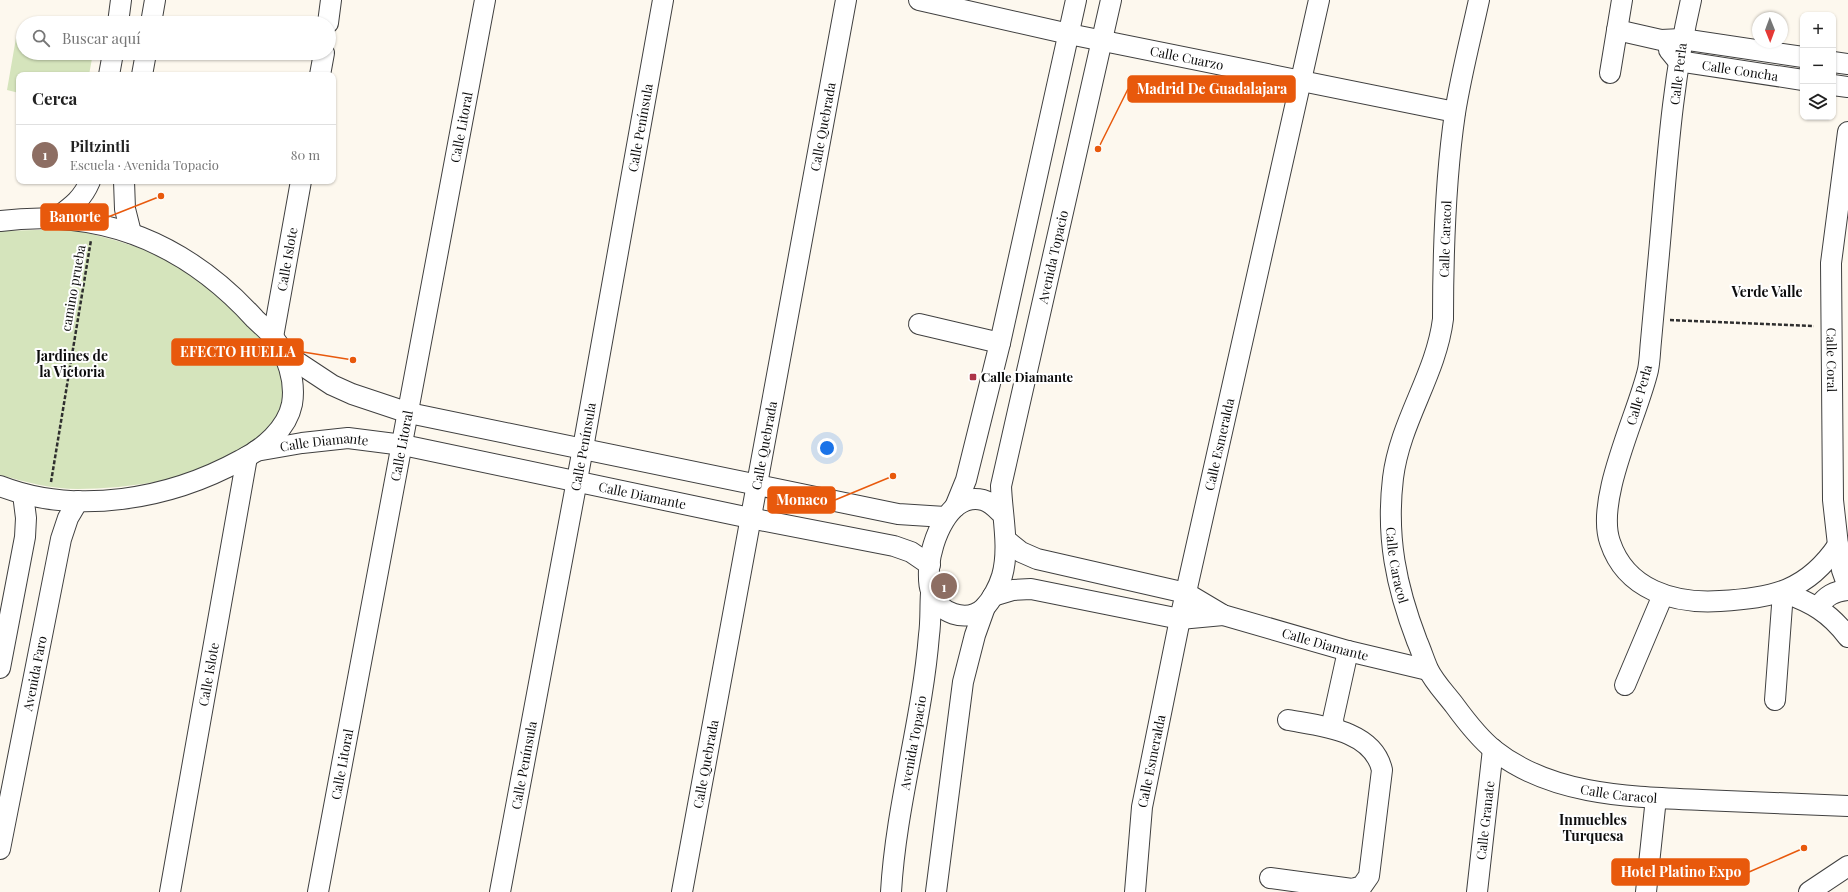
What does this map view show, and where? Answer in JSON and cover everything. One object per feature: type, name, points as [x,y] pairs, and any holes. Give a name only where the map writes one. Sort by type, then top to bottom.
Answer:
[{"type":"street","points":[[119,16],[121,0]]},
{"type":"street","points":[[152,16],[155,0]]},
{"type":"street","points":[[329,16],[331,0]]},
{"type":"street","name":"Calle Litoral","points":[[318,892],[409,413],[485,0]]},
{"type":"street","name":"Calle Península","points":[[500,892],[663,0]]},
{"type":"street","name":"Calle Quebrada","points":[[682,892],[846,0]]},
{"type":"street","name":"Calle Cuarzo","points":[[918,0],[1069,34],[1300,82],[1455,112]]},
{"type":"street","points":[[989,601],[978,613],[970,615],[951,614],[940,607],[931,593],[929,582],[932,545],[966,480],[1000,343],[1076,0]]},
{"type":"street","name":"Avenida Topacio","points":[[1002,514],[1001,486],[1111,0]]},
{"type":"street","name":"Calle Esmeralda","points":[[1135,892],[1142,807],[1180,619],[1318,0]]},
{"type":"street","name":"Calle Caracol","points":[[1479,0],[1455,112],[1445,209],[1443,319],[1441,337],[1435,358],[1404,429],[1396,456],[1390,510],[1391,539],[1397,583],[1408,619],[1428,670],[1462,716],[1493,749],[1522,768],[1559,783],[1597,792],[1656,798],[1848,806]]},
{"type":"street","points":[[1610,73],[1622,0]]},
{"type":"street","name":"Calle Perla","points":[[1690,0],[1678,60],[1648,369],[1611,486],[1607,516],[1609,540],[1619,563],[1631,576],[1646,587],[1662,595],[1689,601],[1709,602],[1754,598],[1783,592],[1814,574],[1827,561],[1838,546]]},
{"type":"street","name":"Calle Concha","points":[[1617,30],[1661,40],[1682,39],[1800,58]]},
{"type":"street","points":[[1661,40],[1678,60]]},
{"type":"street","points":[[110,72],[112,60]]},
{"type":"street","points":[[143,72],[145,60]]},
{"type":"street","points":[[321,72],[323,60]]},
{"type":"street","name":"Calle Concha","points":[[1678,60],[1800,80]]},
{"type":"street","points":[[1836,62],[1848,64]]},
{"type":"street","points":[[1836,85],[1848,87]]},
{"type":"street","name":"Calle Coral","points":[[1848,132],[1830,263],[1833,500],[1842,570],[1848,587]]},
{"type":"street","points":[[55,219],[85,193],[89,184]]},
{"type":"street","points":[[124,184],[125,209],[131,233]]},
{"type":"street","name":"Calle Islote","points":[[278,344],[301,184]]},
{"type":"street","points":[[0,221],[24,218],[55,219],[94,224],[131,233],[150,240],[200,269],[223,286],[278,344],[332,385],[352,394],[409,413],[898,514],[950,512],[969,500],[982,500],[992,504],[1002,514],[1006,540],[1002,576],[989,601],[975,635],[963,682],[936,892]]},
{"type":"street","points":[[918,324],[1000,343]]},
{"type":"street","points":[[0,486],[23,494],[78,501],[134,497],[177,488],[217,474],[252,454],[274,435],[286,420],[290,410],[292,381],[278,344]]},
{"type":"street","name":"Calle Diamante","points":[[252,454],[302,443],[348,438],[403,445],[750,518],[894,546],[911,552],[930,565]]},
{"type":"street","name":"Calle Islote","points":[[170,892],[252,454]]},
{"type":"street","points":[[0,668],[25,537],[26,518],[23,494]]},
{"type":"street","name":"Avenida Faro","points":[[0,849],[61,539],[68,518],[78,501]]},
{"type":"street","name":"Calle Diamante","points":[[1006,540],[1021,552],[1037,559],[1186,593],[1222,615],[1348,651],[1428,670]]},
{"type":"street","name":"Calle Diamante","points":[[989,601],[1014,590],[1030,589],[1180,619],[1222,615]]},
{"type":"street","points":[[1818,607],[1823,599],[1831,594],[1840,590],[1848,590]]},
{"type":"street","points":[[1775,700],[1783,592],[1818,607],[1838,624],[1848,637]]},
{"type":"street","name":"Avenida Topacio","points":[[891,892],[897,836],[924,677],[929,635],[931,593]]},
{"type":"street","points":[[1625,685],[1662,595]]},
{"type":"street","points":[[1334,728],[1333,719],[1348,651]]},
{"type":"street","points":[[1270,878],[1352,889],[1362,886],[1369,876],[1382,770],[1376,755],[1354,736],[1334,728],[1288,720]]},
{"type":"street","name":"Calle Granate","points":[[1477,892],[1493,749]]},
{"type":"street","points":[[1646,892],[1656,798]]},
{"type":"street","points":[[1809,892],[1848,866]]},
{"type":"path","name":"camino prueba","points":[[48,498],[94,224]]},
{"type":"path","points":[[1653,319],[1831,327]]},
{"type":"green space","points":[[16,38],[16,60],[92,60],[90,72],[16,72],[16,92],[7,90]]},
{"type":"green space","points":[[72,229],[136,247],[161,256],[176,264],[221,299],[263,341],[281,370],[284,384],[279,413],[262,437],[237,455],[206,469],[137,485],[68,489],[39,485],[0,475],[0,231]]},
{"type":"place","name":"Madrid De Guadalajara","points":[[1098,149]]},
{"type":"place","name":"Banorte","points":[[161,196]]},
{"type":"place","name":"EFECTO HUELLA","points":[[353,360]]},
{"type":"place","name":"Calle Diamante","points":[[973,377]]},
{"type":"place","name":"Monaco","points":[[893,476]]},
{"type":"place","name":"Piltzintli","points":[[944,586]]},
{"type":"place","name":"Hotel Platino Expo","points":[[1804,848]]},
{"type":"district","name":"Verde Valle","points":[[1767,292]]},
{"type":"district","name":"Jardines de la Victoria","points":[[72,364]]},
{"type":"district","name":"Inmuebles Turquesa","points":[[1593,828]]}]
